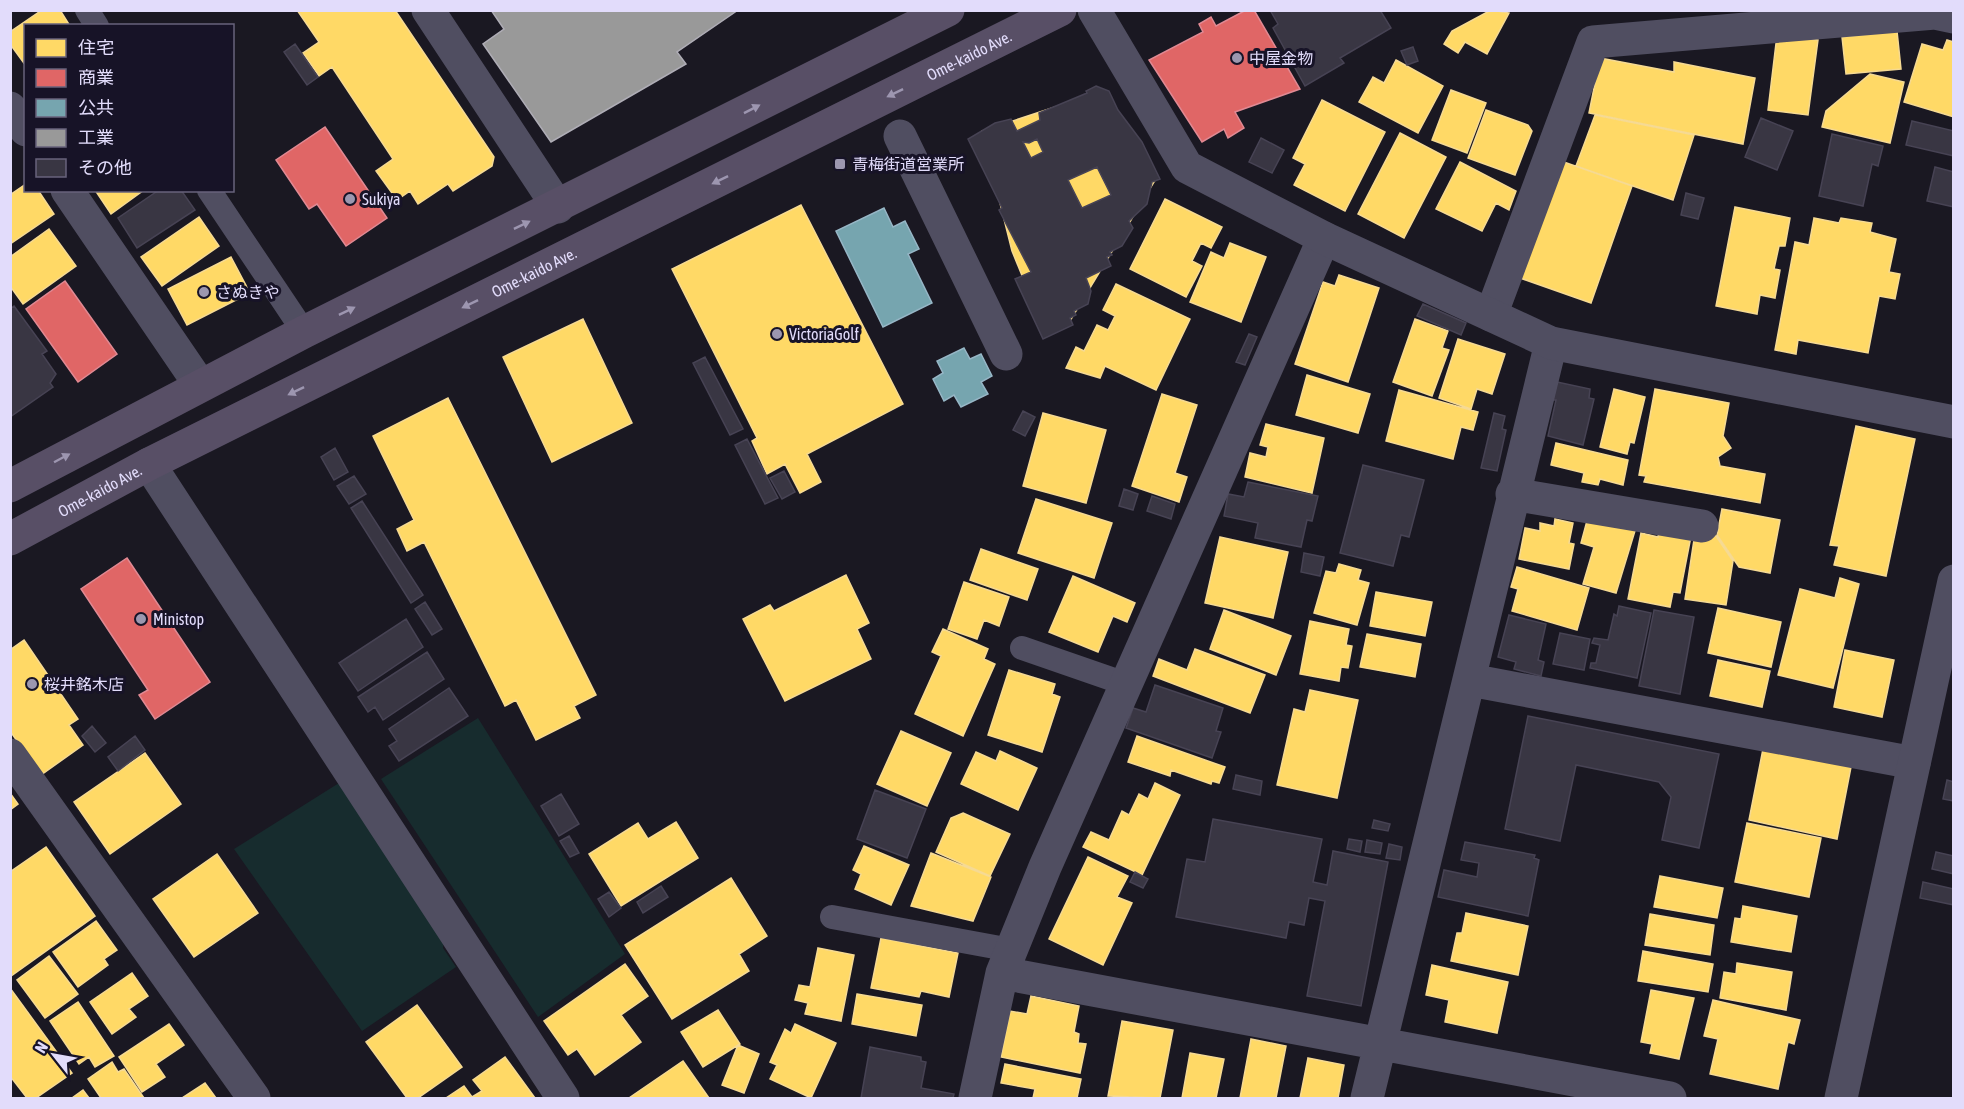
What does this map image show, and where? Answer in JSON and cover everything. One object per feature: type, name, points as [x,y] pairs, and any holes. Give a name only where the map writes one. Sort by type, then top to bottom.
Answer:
[{"type":"main road","points":[[10,486],[304,332],[948,10]]},
{"type":"main road","name":"Ome-kaido Ave.","points":[[10,539],[150,464],[1060,10]]},
{"type":"street","points":[[428,10],[558,207]]},
{"type":"street","points":[[1094,10],[1187,167],[1324,238],[1551,343],[1953,422]]},
{"type":"street","points":[[1491,315],[1593,42],[1935,13],[1953,17]]},
{"type":"street","points":[[10,108],[24,127]]},
{"type":"street","points":[[900,136],[1006,354]]},
{"type":"street","points":[[68,192],[200,385]]},
{"type":"street","points":[[975,1098],[1007,962],[1126,684],[1324,238]]},
{"type":"street","points":[[1367,1098],[1470,680],[1512,494],[1551,343]]},
{"type":"street","points":[[150,464],[563,1098]]},
{"type":"street","points":[[1512,494],[1702,526]]},
{"type":"street","points":[[1841,1098],[1953,581]]},
{"type":"street","points":[[1470,680],[1914,763]]},
{"type":"street","points":[[10,755],[254,1098]]},
{"type":"street","points":[[1007,962],[1379,1044],[1670,1098]]},
{"type":"lane","points":[[87,10],[96,24]]},
{"type":"lane","points":[[210,192],[304,332]]},
{"type":"lane","points":[[1022,648],[1126,684]]},
{"type":"lane","points":[[832,917],[1007,962]]},
{"type":"green space","points":[[478,718],[625,954],[538,1017],[381,779]]},
{"type":"green space","points":[[339,783],[444,939],[443,948],[456,967],[362,1031],[234,849]]},
{"type":"building: 住宅","points":[[42,10],[60,10],[69,24],[24,24],[24,63],[10,44],[10,32]]},
{"type":"building: 住宅","points":[[297,10],[395,10],[494,157],[492,166],[453,191],[448,184],[418,204],[410,191],[397,200],[376,171],[393,159],[332,67],[319,76],[303,53],[319,42]]},
{"type":"building: 住宅","points":[[1491,10],[1509,13],[1487,54],[1465,42],[1458,53],[1444,44],[1452,31]]},
{"type":"building: 住宅","points":[[1897,31],[1901,69],[1846,74],[1842,37]]},
{"type":"building: 住宅","points":[[1777,35],[1818,40],[1808,115],[1768,110]]},
{"type":"building: 住宅","points":[[1947,40],[1954,42],[1954,117],[1904,102],[1922,44],[1943,50]]},
{"type":"building: 住宅","points":[[1600,58],[1674,72],[1674,62],[1755,78],[1743,144],[1589,113]]},
{"type":"building: 住宅","points":[[1396,60],[1443,86],[1418,133],[1359,102],[1373,77],[1384,83]]},
{"type":"building: 住宅","points":[[1870,74],[1904,82],[1890,143],[1822,127],[1826,111]]},
{"type":"building: 住宅","points":[[1451,90],[1486,103],[1467,153],[1432,140]]},
{"type":"building: 住宅","points":[[1104,91],[1157,177],[1070,321],[1045,332],[1012,251],[982,131]]},
{"type":"building: 住宅","points":[[1322,100],[1385,132],[1345,211],[1294,185],[1305,164],[1293,158]]},
{"type":"building: 住宅","points":[[1486,110],[1528,125],[1532,131],[1515,175],[1468,158]]},
{"type":"building: 住宅","points":[[1595,115],[1694,135],[1673,200],[1576,166]]},
{"type":"building: 住宅","points":[[1400,133],[1446,157],[1404,238],[1358,214]]},
{"type":"building: 住宅","points":[[1561,161],[1632,186],[1591,303],[1520,278]]},
{"type":"building: 住宅","points":[[1460,162],[1516,191],[1509,210],[1496,203],[1482,231],[1436,209]]},
{"type":"building: 住宅","points":[[24,185],[24,192],[39,192],[54,214],[10,244],[10,195]]},
{"type":"building: 住宅","points":[[96,192],[141,192],[111,214]]},
{"type":"building: 住宅","points":[[1165,199],[1222,227],[1211,248],[1201,243],[1192,261],[1202,266],[1186,297],[1130,269]]},
{"type":"building: 住宅","points":[[801,205],[903,404],[807,454],[821,482],[800,493],[785,464],[767,474],[752,441],[757,438],[672,269]]},
{"type":"building: 住宅","points":[[1735,207],[1790,218],[1785,246],[1779,246],[1774,269],[1780,270],[1775,298],[1760,295],[1757,314],[1716,306]]},
{"type":"building: 住宅","points":[[199,217],[219,246],[162,286],[141,257]]},
{"type":"building: 住宅","points":[[1814,218],[1839,223],[1841,218],[1872,223],[1870,232],[1896,239],[1889,272],[1900,274],[1895,299],[1879,296],[1868,353],[1798,340],[1796,354],[1775,350],[1795,242],[1809,245]]},
{"type":"building: 住宅","points":[[49,229],[76,266],[23,304],[10,286],[10,257]]},
{"type":"building: 住宅","points":[[1230,243],[1266,257],[1241,322],[1190,302],[1211,252],[1224,258]]},
{"type":"building: 住宅","points":[[231,257],[250,293],[187,325],[168,289]]},
{"type":"building: 住宅","points":[[1339,275],[1379,288],[1348,382],[1295,364],[1323,282],[1335,286]]},
{"type":"building: 住宅","points":[[1116,284],[1190,319],[1156,390],[1105,366],[1100,378],[1066,368],[1076,347],[1084,351],[1097,325],[1108,330],[1115,316],[1103,310]]},
{"type":"building: 住宅","points":[[583,319],[632,423],[552,462],[503,357]]},
{"type":"building: 住宅","points":[[1415,319],[1448,331],[1442,348],[1449,350],[1432,396],[1393,382]]},
{"type":"building: 住宅","points":[[1458,339],[1505,354],[1492,394],[1477,389],[1471,409],[1439,398]]},
{"type":"building: 住宅","points":[[1307,375],[1370,394],[1358,433],[1296,415]]},
{"type":"building: 住宅","points":[[1614,389],[1645,397],[1634,443],[1630,442],[1627,454],[1600,447]]},
{"type":"building: 住宅","points":[[1655,389],[1729,403],[1723,436],[1731,448],[1718,457],[1720,466],[1765,474],[1760,503],[1644,482],[1646,476],[1639,475]]},
{"type":"building: 住宅","points":[[1399,390],[1478,412],[1473,430],[1461,427],[1453,459],[1386,441]]},
{"type":"building: 住宅","points":[[1162,394],[1197,405],[1175,473],[1187,477],[1179,502],[1132,486]]},
{"type":"building: 住宅","points":[[448,398],[596,695],[574,706],[580,718],[536,740],[516,700],[505,706],[424,542],[407,551],[397,529],[414,520],[373,436]]},
{"type":"building: 住宅","points":[[1043,413],[1106,430],[1086,503],[1023,486]]},
{"type":"building: 住宅","points":[[1266,424],[1324,438],[1312,493],[1245,477],[1250,453],[1266,457],[1268,447],[1260,445]]},
{"type":"building: 住宅","points":[[1856,426],[1915,439],[1886,576],[1834,565],[1839,546],[1830,545]]},
{"type":"building: 住宅","points":[[1556,443],[1628,460],[1623,485],[1600,479],[1598,485],[1582,482],[1584,473],[1551,465]]},
{"type":"building: 住宅","points":[[1036,499],[1112,523],[1094,578],[1018,553]]},
{"type":"building: 住宅","points":[[1722,509],[1780,520],[1770,573],[1739,567],[1717,535]]},
{"type":"building: 住宅","points":[[1588,517],[1638,521],[1616,593],[1583,584],[1594,547],[1581,543]]},
{"type":"building: 住宅","points":[[1555,519],[1573,523],[1569,543],[1574,544],[1569,569],[1519,559],[1525,528],[1540,531],[1540,523],[1554,526]]},
{"type":"building: 住宅","points":[[1660,524],[1692,531],[1680,593],[1673,592],[1670,607],[1628,599],[1641,533],[1658,537]]},
{"type":"building: 住宅","points":[[1695,533],[1716,536],[1733,561],[1726,605],[1685,599]]},
{"type":"building: 住宅","points":[[1220,537],[1288,552],[1273,618],[1205,603]]},
{"type":"building: 住宅","points":[[981,549],[1038,569],[1027,600],[970,580]]},
{"type":"building: 住宅","points":[[1339,564],[1361,570],[1358,580],[1369,583],[1357,625],[1314,613],[1326,571],[1336,573]]},
{"type":"building: 住宅","points":[[1517,567],[1589,588],[1577,630],[1512,611],[1518,589],[1511,587]]},
{"type":"building: 住宅","points":[[846,575],[869,623],[857,629],[871,659],[785,701],[743,619],[770,605],[774,611]]},
{"type":"building: 住宅","points":[[1073,576],[1135,603],[1127,622],[1113,616],[1098,652],[1049,632]]},
{"type":"building: 住宅","points":[[1840,578],[1859,584],[1833,688],[1778,675],[1800,589],[1835,598]]},
{"type":"building: 住宅","points":[[964,582],[1009,597],[999,626],[984,620],[977,639],[948,629]]},
{"type":"building: 住宅","points":[[1376,592],[1432,602],[1425,636],[1370,626]]},
{"type":"building: 住宅","points":[[1718,608],[1781,622],[1771,667],[1708,653]]},
{"type":"building: 住宅","points":[[1224,610],[1291,636],[1276,675],[1210,649]]},
{"type":"building: 住宅","points":[[1310,621],[1349,629],[1346,645],[1352,646],[1348,668],[1341,667],[1339,681],[1300,674]]},
{"type":"building: 住宅","points":[[943,629],[988,649],[984,659],[995,664],[963,736],[915,714],[941,656],[932,652]]},
{"type":"building: 住宅","points":[[1367,634],[1421,644],[1415,677],[1360,667]]},
{"type":"building: 住宅","name":"桜井銘木店","points":[[24,640],[78,719],[69,725],[83,745],[41,775],[10,731],[10,650]]},
{"type":"building: 住宅","points":[[1195,649],[1265,675],[1250,713],[1153,676],[1159,659],[1187,670]]},
{"type":"building: 住宅","points":[[1845,650],[1894,660],[1882,717],[1834,707]]},
{"type":"building: 住宅","points":[[1718,660],[1770,671],[1762,707],[1710,696]]},
{"type":"building: 住宅","points":[[1009,670],[1055,684],[1052,694],[1060,697],[1042,752],[988,735]]},
{"type":"building: 住宅","points":[[1310,690],[1358,700],[1337,798],[1277,785],[1294,709],[1305,712]]},
{"type":"building: 住宅","points":[[901,731],[951,753],[927,806],[877,784]]},
{"type":"building: 住宅","points":[[1137,736],[1225,767],[1219,783],[1212,781],[1211,784],[1171,770],[1170,776],[1128,762]]},
{"type":"building: 住宅","points":[[1763,749],[1851,767],[1837,839],[1749,820]]},
{"type":"building: 住宅","points":[[1000,751],[1037,768],[1018,810],[961,784],[976,752],[996,761]]},
{"type":"building: 住宅","points":[[145,753],[181,804],[110,854],[74,802]]},
{"type":"building: 住宅","points":[[1155,783],[1180,795],[1142,875],[1083,847],[1091,832],[1109,840],[1122,811],[1129,815],[1139,794],[1148,799]]},
{"type":"building: 住宅","points":[[10,793],[18,804],[10,810]]},
{"type":"building: 住宅","points":[[963,813],[1010,834],[990,876],[936,852],[951,818]]},
{"type":"building: 住宅","points":[[676,822],[698,858],[621,906],[589,854],[638,823],[648,839]]},
{"type":"building: 住宅","points":[[1747,823],[1821,838],[1809,897],[1735,882]]},
{"type":"building: 住宅","points":[[864,846],[909,865],[891,905],[855,889],[861,874],[853,870]]},
{"type":"building: 住宅","points":[[46,847],[95,916],[11,976],[10,872]]},
{"type":"building: 住宅","points":[[931,853],[991,877],[973,921],[911,906]]},
{"type":"building: 住宅","points":[[217,854],[258,913],[194,957],[153,899]]},
{"type":"building: 住宅","points":[[1088,857],[1128,876],[1117,897],[1132,903],[1103,965],[1049,939]]},
{"type":"building: 住宅","points":[[1660,876],[1723,888],[1717,918],[1654,907]]},
{"type":"building: 住宅","points":[[731,878],[767,936],[739,954],[749,971],[672,1019],[625,945]]},
{"type":"building: 住宅","points":[[1743,906],[1797,916],[1791,952],[1731,942],[1735,918],[1741,919]]},
{"type":"building: 住宅","points":[[1466,913],[1528,926],[1518,975],[1451,961],[1457,933],[1462,933]]},
{"type":"building: 住宅","points":[[1650,914],[1714,925],[1710,955],[1645,945]]},
{"type":"building: 住宅","points":[[96,921],[117,950],[104,959],[108,965],[78,987],[53,952]]},
{"type":"building: 住宅","points":[[881,938],[958,953],[949,997],[921,991],[919,997],[871,988]]},
{"type":"building: 住宅","points":[[818,948],[854,955],[841,1021],[805,1014],[808,1003],[795,1000],[799,985],[810,987]]},
{"type":"building: 住宅","points":[[1643,951],[1713,964],[1708,992],[1638,981]]},
{"type":"building: 住宅","points":[[49,956],[78,994],[45,1018],[17,980]]},
{"type":"building: 住宅","points":[[1737,963],[1792,972],[1786,1010],[1720,998],[1724,972],[1736,974]]},
{"type":"building: 住宅","points":[[625,964],[648,996],[621,1015],[641,1042],[595,1075],[577,1049],[568,1055],[544,1021]]},
{"type":"building: 住宅","points":[[1432,965],[1508,982],[1497,1033],[1445,1022],[1449,1000],[1426,995]]},
{"type":"building: 住宅","points":[[132,973],[148,996],[129,1009],[136,1017],[112,1034],[90,1002]]},
{"type":"building: 住宅","points":[[10,988],[72,1073],[36,1098],[27,1098],[10,1076]]},
{"type":"building: 住宅","points":[[1651,990],[1694,998],[1679,1059],[1650,1053],[1652,1044],[1641,1042]]},
{"type":"building: 住宅","points":[[857,994],[922,1005],[916,1036],[852,1024]]},
{"type":"building: 住宅","points":[[1031,996],[1079,1006],[1074,1032],[1079,1034],[1078,1043],[1086,1044],[1080,1073],[1001,1057],[1010,1011],[1027,1014]]},
{"type":"building: 住宅","points":[[1713,1000],[1800,1020],[1794,1044],[1788,1042],[1778,1089],[1710,1074],[1718,1039],[1704,1036]]},
{"type":"building: 住宅","points":[[78,1002],[114,1056],[95,1067],[89,1057],[79,1064],[50,1021]]},
{"type":"building: 住宅","points":[[417,1005],[462,1067],[418,1098],[407,1098],[366,1042]]},
{"type":"building: 住宅","points":[[718,1010],[740,1044],[703,1067],[681,1032]]},
{"type":"building: 住宅","points":[[1122,1021],[1173,1030],[1160,1098],[1108,1096]]},
{"type":"building: 住宅","points":[[169,1024],[184,1045],[156,1064],[165,1077],[142,1092],[119,1057]]},
{"type":"building: 住宅","points":[[795,1024],[836,1043],[811,1098],[770,1079],[777,1065],[770,1062],[785,1029],[791,1033]]},
{"type":"building: 住宅","points":[[1251,1039],[1286,1046],[1276,1098],[1240,1098]]},
{"type":"building: 住宅","points":[[738,1045],[759,1054],[744,1093],[722,1085]]},
{"type":"building: 住宅","points":[[1190,1053],[1224,1059],[1216,1098],[1182,1098]]},
{"type":"building: 住宅","points":[[505,1057],[535,1098],[446,1098],[464,1086],[472,1097],[482,1091],[473,1080]]},
{"type":"building: 住宅","points":[[1308,1058],[1344,1065],[1338,1098],[1300,1098]]},
{"type":"building: 住宅","points":[[683,1061],[709,1098],[629,1098]]},
{"type":"building: 住宅","points":[[112,1062],[118,1072],[124,1069],[144,1098],[101,1098],[88,1079]]},
{"type":"building: 住宅","points":[[1005,1064],[1081,1079],[1077,1098],[1033,1098],[1035,1089],[1001,1083]]},
{"type":"building: 住宅","points":[[205,1083],[216,1098],[182,1098]]},
{"type":"building: 住宅","points":[[83,1090],[89,1098],[72,1098]]},
{"type":"building: 商業","points":[[1246,10],[1254,10],[1300,89],[1235,112],[1244,128],[1228,138],[1224,129],[1202,142],[1149,60],[1203,32],[1199,24],[1211,17],[1216,26]]},
{"type":"building: 商業","points":[[325,127],[387,218],[346,246],[317,204],[309,209],[276,160]]},
{"type":"building: 商業","points":[[65,281],[117,354],[78,382],[26,309]]},
{"type":"building: 商業","points":[[127,558],[210,682],[155,719],[139,695],[148,690],[81,589]]},
{"type":"building: 公共","points":[[884,208],[893,227],[905,221],[919,249],[908,254],[932,303],[883,327],[836,231]]},
{"type":"building: 公共","points":[[964,348],[970,359],[981,354],[992,376],[981,382],[988,394],[961,407],[954,395],[944,401],[933,379],[943,373],[937,361]]},
{"type":"building: 工業","points":[[491,10],[738,10],[677,52],[686,64],[551,142],[483,44],[504,29]]},
{"type":"building: その他","points":[[1270,10],[1380,10],[1391,28],[1340,58],[1344,63],[1305,86],[1273,28],[1278,24]]},
{"type":"building: その他","points":[[295,44],[318,77],[307,85],[284,52]]},
{"type":"building: その他","points":[[1413,47],[1418,61],[1407,65],[1401,51]]},
{"type":"building: その他","points":[[1096,86],[1109,91],[1118,110],[1142,142],[1160,179],[1152,182],[1147,204],[1129,221],[1133,228],[1122,246],[1110,252],[1112,255],[1107,257],[1111,266],[1086,278],[1091,291],[1088,304],[1074,311],[1076,315],[1070,318],[1073,325],[1043,339],[1015,279],[1031,272],[999,210],[1002,208],[968,139],[995,123],[1011,119],[1017,131],[1040,120],[1039,113],[1087,93],[1086,91]],"holes":[[[1037,139],[1043,152],[1031,158],[1023,142],[1029,143]],[[1097,167],[1111,195],[1082,208],[1068,180]]]},
{"type":"building: その他","points":[[1761,118],[1793,131],[1777,170],[1745,157]]},
{"type":"building: その他","points":[[1912,121],[1954,131],[1954,156],[1906,145]]},
{"type":"building: その他","points":[[1832,134],[1883,146],[1878,166],[1872,164],[1863,206],[1819,196]]},
{"type":"building: その他","points":[[1261,138],[1284,150],[1272,173],[1249,162]]},
{"type":"building: その他","points":[[1935,167],[1954,172],[1954,207],[1927,201]]},
{"type":"building: その他","points":[[156,192],[182,192],[195,210],[137,248],[118,218]]},
{"type":"building: その他","points":[[1686,193],[1704,198],[1698,219],[1681,215]]},
{"type":"building: その他","points":[[1423,304],[1466,323],[1461,335],[1417,316]]},
{"type":"building: その他","points":[[14,306],[47,351],[42,354],[56,374],[50,383],[53,387],[10,417],[10,309]]},
{"type":"building: その他","points":[[1249,334],[1257,337],[1245,365],[1236,362]]},
{"type":"building: その他","points":[[705,357],[743,429],[730,435],[693,363]]},
{"type":"building: その他","points":[[1557,382],[1590,389],[1589,398],[1594,399],[1583,445],[1548,436],[1556,400],[1553,400]]},
{"type":"building: その他","points":[[1023,411],[1035,417],[1025,436],[1013,430]]},
{"type":"building: その他","points":[[1494,413],[1505,416],[1502,429],[1506,430],[1497,471],[1481,468]]},
{"type":"building: その他","points":[[747,439],[778,498],[765,504],[735,445]]},
{"type":"building: その他","points":[[335,448],[348,472],[334,480],[321,457]]},
{"type":"building: その他","points":[[1363,465],[1424,480],[1409,537],[1401,535],[1393,566],[1340,553]]},
{"type":"building: その他","points":[[784,471],[795,492],[782,499],[770,478]]},
{"type":"building: その他","points":[[354,476],[366,494],[349,504],[337,486]]},
{"type":"building: その他","points":[[1248,482],[1318,496],[1312,521],[1307,520],[1301,547],[1255,538],[1258,523],[1224,516],[1228,494],[1244,497]]},
{"type":"building: その他","points":[[1124,489],[1138,494],[1133,510],[1119,506]]},
{"type":"building: その他","points":[[1152,496],[1175,504],[1171,519],[1147,511]]},
{"type":"building: その他","points":[[362,501],[423,595],[411,603],[351,508]]},
{"type":"building: その他","points":[[1304,553],[1324,557],[1320,576],[1301,572]]},
{"type":"building: その他","points":[[425,602],[442,629],[432,635],[415,609]]},
{"type":"building: その他","points":[[1619,606],[1651,613],[1637,678],[1590,668],[1591,663],[1596,663],[1600,645],[1592,643],[1594,638],[1608,640],[1614,614],[1617,616]]},
{"type":"building: その他","points":[[1654,610],[1694,617],[1680,694],[1639,686]]},
{"type":"building: その他","points":[[1509,615],[1546,624],[1538,660],[1544,662],[1541,676],[1514,669],[1516,662],[1498,657]]},
{"type":"building: その他","points":[[406,619],[423,647],[358,691],[339,663]]},
{"type":"building: その他","points":[[1560,633],[1590,639],[1584,670],[1553,664]]},
{"type":"building: その他","points":[[427,652],[444,679],[383,720],[375,707],[368,712],[358,697]]},
{"type":"building: その他","points":[[1155,685],[1223,708],[1216,731],[1221,732],[1212,758],[1126,728],[1133,708],[1146,712]]},
{"type":"building: その他","points":[[449,688],[468,716],[399,761],[389,746],[397,741],[389,729]]},
{"type":"building: その他","points":[[1528,716],[1719,754],[1699,848],[1662,840],[1671,797],[1659,782],[1576,765],[1560,841],[1505,829]]},
{"type":"building: その他","points":[[92,726],[106,743],[95,752],[82,736]]},
{"type":"building: その他","points":[[135,736],[145,750],[118,771],[108,757]]},
{"type":"building: その他","points":[[1236,775],[1262,781],[1260,795],[1233,789]]},
{"type":"building: その他","points":[[1947,780],[1954,782],[1954,801],[1943,799]]},
{"type":"building: その他","points":[[875,790],[926,809],[907,858],[857,839]]},
{"type":"building: その他","points":[[561,794],[579,824],[559,836],[541,806]]},
{"type":"building: その他","points":[[1213,819],[1322,839],[1313,882],[1327,885],[1333,851],[1388,862],[1361,1006],[1307,996],[1325,901],[1309,898],[1304,925],[1289,922],[1286,938],[1176,917],[1187,859],[1205,862]]},
{"type":"building: その他","points":[[1374,820],[1390,824],[1388,831],[1372,828]]},
{"type":"building: その他","points":[[569,836],[579,853],[570,857],[560,841]]},
{"type":"building: その他","points":[[1349,839],[1362,841],[1360,852],[1347,849]]},
{"type":"building: その他","points":[[1367,840],[1382,843],[1380,854],[1365,852]]},
{"type":"building: その他","points":[[1465,842],[1535,855],[1534,858],[1539,860],[1528,916],[1438,897],[1444,870],[1477,877],[1479,863],[1461,860]]},
{"type":"building: その他","points":[[1389,844],[1402,847],[1400,860],[1386,858]]},
{"type":"building: その他","points":[[1936,852],[1954,856],[1954,874],[1932,869]]},
{"type":"building: その他","points":[[1135,872],[1148,879],[1143,888],[1130,882]]},
{"type":"building: その他","points":[[1923,882],[1954,889],[1954,905],[1920,898]]},
{"type":"building: その他","points":[[661,886],[668,897],[643,913],[637,902]]},
{"type":"building: その他","points":[[609,892],[621,908],[609,917],[598,899]]},
{"type":"building: その他","points":[[870,1047],[921,1057],[921,1061],[926,1062],[921,1088],[954,1094],[953,1098],[861,1098]]},
{"type":"place","name":"中屋金物","points":[[1237,58]]},
{"type":"place","name":"青梅街道営業所","points":[[840,164]]},
{"type":"place","name":"Sukiya","points":[[350,199]]},
{"type":"place","name":"さぬきや","points":[[204,292]]},
{"type":"place","name":"VictoriaGolf","points":[[777,334]]},
{"type":"place","name":"Ministop","points":[[141,619]]},
{"type":"place","name":"桜井銘木店","points":[[32,684]]}]
